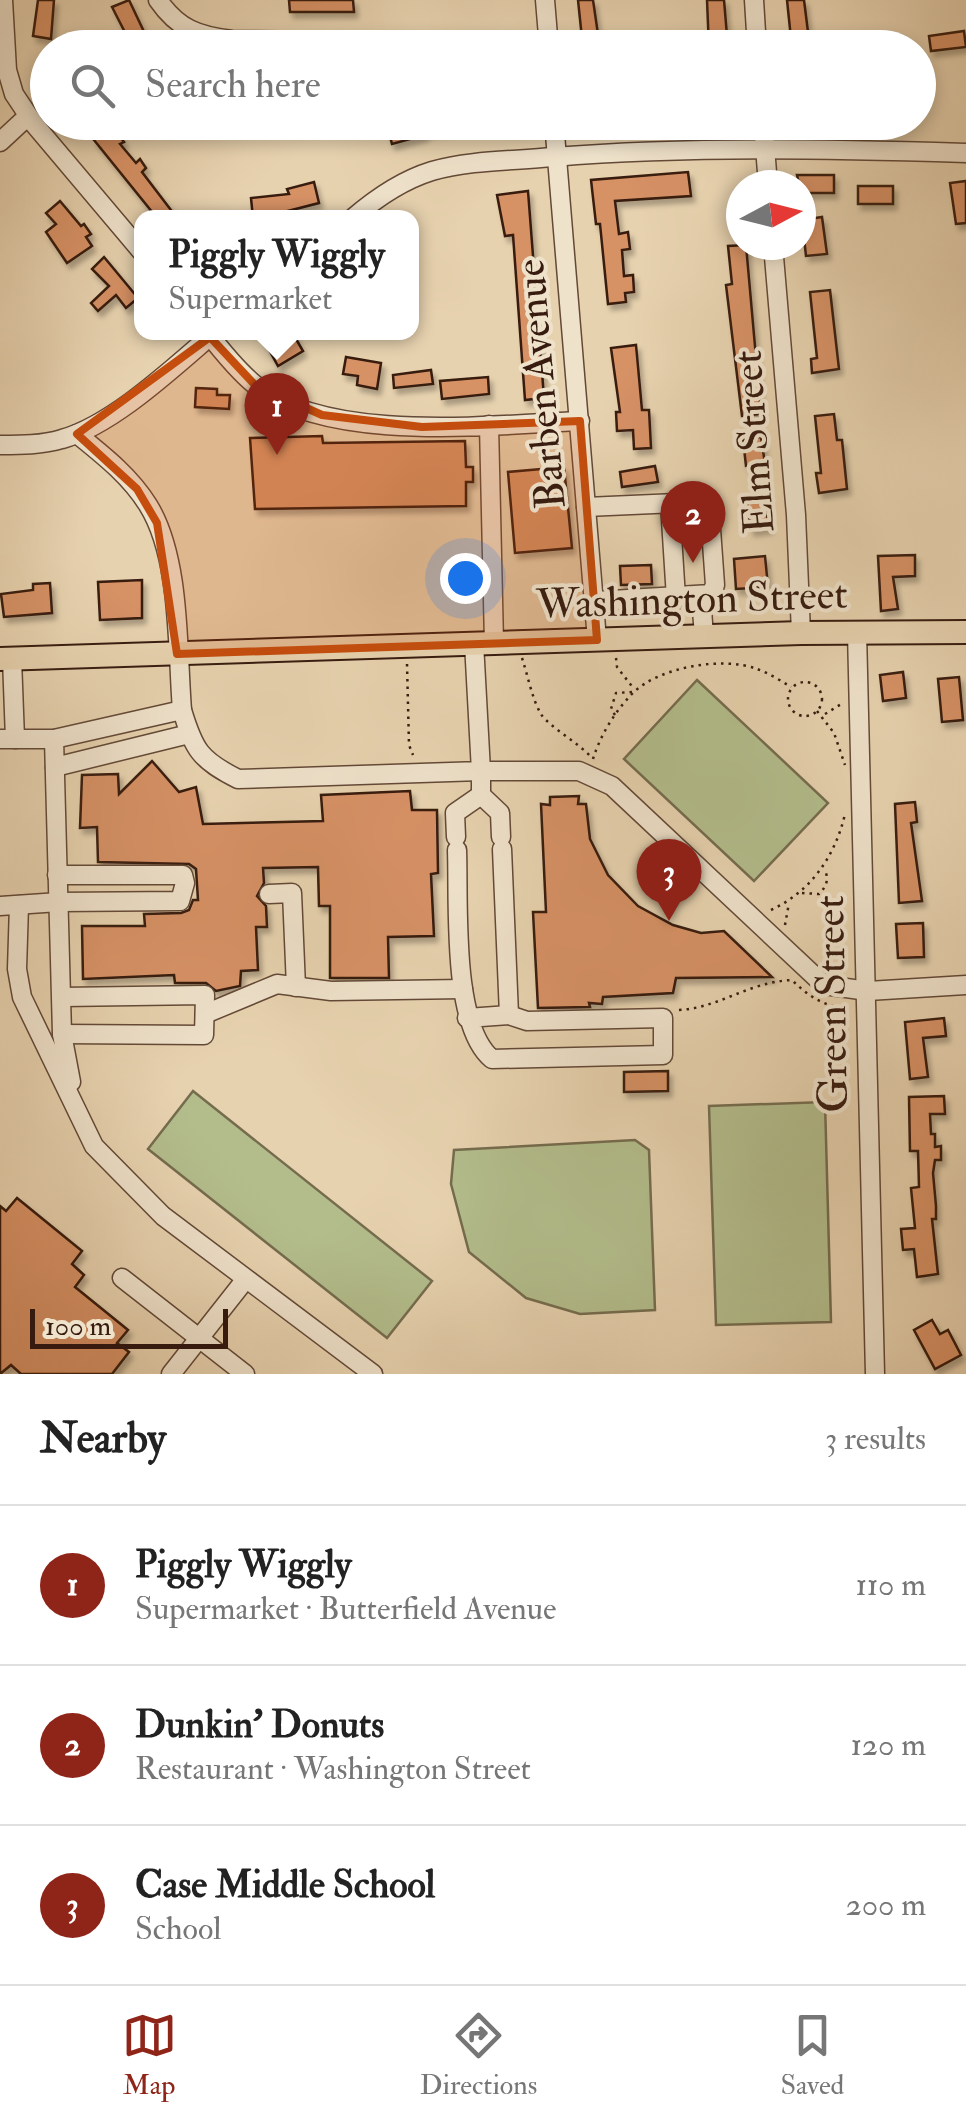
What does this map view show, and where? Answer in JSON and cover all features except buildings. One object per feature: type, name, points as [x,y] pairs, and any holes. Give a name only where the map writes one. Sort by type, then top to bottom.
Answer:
[{"type":"main road","name":"Washington Street","points":[[6,659],[802,633],[966,632]]},
{"type":"street","points":[[2,0],[7,70],[14,94],[30,118]]},
{"type":"street","points":[[158,0],[184,30]]},
{"type":"street","points":[[545,0],[547,30]]},
{"type":"street","points":[[754,0],[756,30]]},
{"type":"street","points":[[0,142],[28,116]]},
{"type":"street","points":[[48,140],[134,242]]},
{"type":"street","name":"Barben Avenue","points":[[555,140],[597,640]]},
{"type":"street","points":[[764,140],[767,170]]},
{"type":"street","points":[[364,210],[400,185],[426,172],[454,165],[710,148],[966,153]]},
{"type":"street","name":"Elm Street","points":[[774,260],[802,633]]},
{"type":"street","points":[[0,445],[34,444],[76,434],[110,416],[204,340]]},
{"type":"street","points":[[216,340],[255,385],[284,402],[322,415],[386,424],[580,421]]},
{"type":"street","points":[[488,425],[481,795],[500,813],[509,1014]]},
{"type":"street","points":[[76,434],[137,489],[157,523],[168,556],[182,710],[192,744],[211,765],[238,779],[591,766],[824,985],[868,991],[966,985]]},
{"type":"street","points":[[586,507],[699,502],[708,508],[715,585],[710,594],[701,597],[594,601]]},
{"type":"street","points":[[670,504],[672,638]]},
{"type":"street","points":[[701,597],[704,636]]},
{"type":"street","name":"Green Street","points":[[857,632],[875,1374]]},
{"type":"street","points":[[6,659],[8,739],[54,739],[182,710]]},
{"type":"street","points":[[55,766],[189,734]]},
{"type":"street","points":[[54,739],[62,1034],[74,1102]]},
{"type":"street","points":[[467,1018],[509,1014],[527,1021],[663,1018],[662,1055],[492,1059],[482,1050],[467,1018],[463,989],[455,813],[481,795]]},
{"type":"street","points":[[58,875],[183,875],[185,882],[180,901],[9,906],[22,997],[94,1146],[163,1216],[373,1374]]},
{"type":"street","points":[[269,894],[292,893],[296,986]]},
{"type":"street","points":[[204,1014],[277,984],[330,991],[463,989]]},
{"type":"street","points":[[62,997],[205,995],[204,1035],[62,1034]]},
{"type":"street","points":[[122,1278],[245,1374]]},
{"type":"street","points":[[172,1374],[245,1280]]},
{"type":"path","points":[[616,657],[617,667],[634,692]]},
{"type":"path","points":[[522,658],[540,714],[578,742],[591,766]]},
{"type":"path","points":[[407,663],[413,773]]},
{"type":"path","points":[[615,715],[610,708],[616,693],[634,692],[684,668],[709,664],[758,669],[791,688]]},
{"type":"path","points":[[798,682],[814,683],[822,696],[818,711],[811,715],[796,714],[788,702],[791,688],[798,682]]},
{"type":"path","points":[[591,766],[615,715],[634,692]]},
{"type":"path","points":[[823,715],[834,712],[846,698]]},
{"type":"path","points":[[818,711],[834,734],[848,776]]},
{"type":"path","points":[[750,918],[789,902],[823,867],[834,848],[846,810]]},
{"type":"path","points":[[800,892],[811,896],[825,888],[828,881],[823,867]]},
{"type":"path","points":[[785,950],[789,902]]},
{"type":"path","points":[[679,1010],[696,1009],[767,982],[792,980],[810,998],[830,1006],[856,1009]]},
{"type":"highlighted area","points":[[210,337],[255,385],[322,415],[422,427],[580,421],[597,640],[177,654],[157,523],[137,489],[77,434]]},
{"type":"green space","points":[[697,680],[828,803],[754,881],[624,759]]},
{"type":"green space","points":[[193,1091],[432,1281],[387,1338],[148,1149]]},
{"type":"green space","points":[[825,1102],[831,1322],[716,1325],[709,1106]]},
{"type":"green space","points":[[635,1140],[649,1150],[655,1310],[580,1314],[526,1298],[469,1252],[451,1184],[454,1150]]},
{"type":"place","name":"Piggly Wiggly","points":[[277,455]]},
{"type":"place","name":"Dunkin' Donuts","points":[[693,563]]},
{"type":"place","name":"Case Middle School","points":[[669,921]]}]
